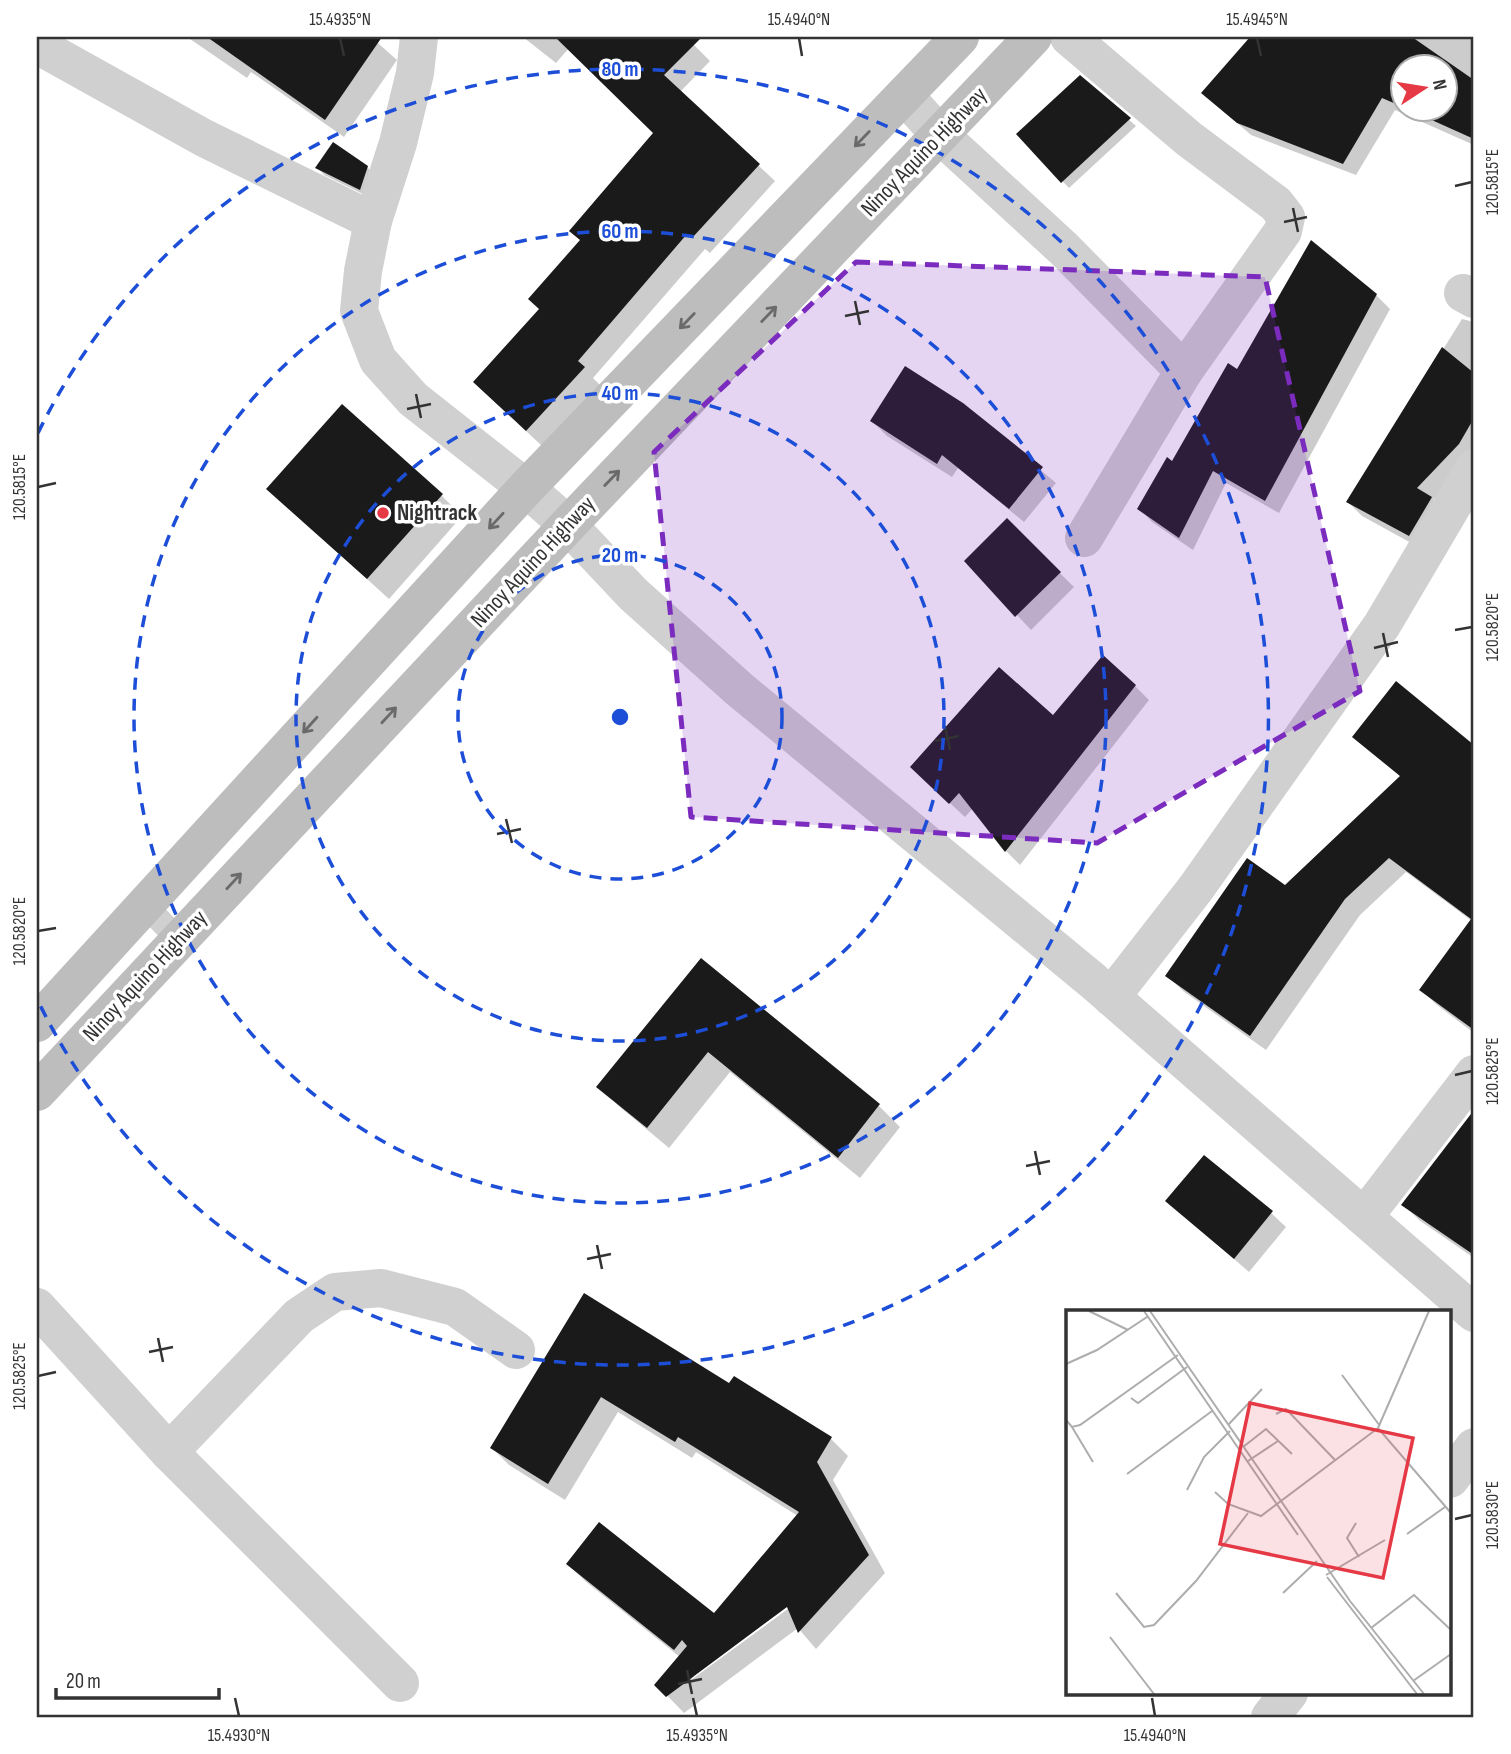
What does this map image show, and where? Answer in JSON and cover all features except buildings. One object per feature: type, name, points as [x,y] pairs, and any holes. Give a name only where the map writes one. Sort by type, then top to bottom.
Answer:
[{"type":"main road","name":"Ninoy Aquino Highway","points":[[37,1023],[526,488],[960,37]]},
{"type":"main road","name":"Ninoy Aquino Highway","points":[[37,1092],[568,525],[1033,37]]},
{"type":"street","points":[[419,37],[415,73],[398,143],[373,221],[363,271],[359,311],[378,360],[413,398],[568,525],[633,594],[739,689],[1111,997],[1474,1313]]},
{"type":"street","points":[[1069,37],[1189,139],[1276,204],[1286,217],[1283,230],[1184,371],[1084,538]]},
{"type":"street","points":[[37,46],[204,138],[373,221]]},
{"type":"street","points":[[904,95],[940,135],[1064,249],[1184,371]]},
{"type":"street","points":[[1111,997],[1196,888],[1382,625],[1474,469]]},
{"type":"street","points":[[1364,1217],[1474,1074]]},
{"type":"street","points":[[169,1452],[299,1316],[335,1292],[382,1288],[455,1307],[516,1350]]},
{"type":"street","points":[[37,1307],[169,1452],[400,1683]]},
{"type":"street","points":[[1452,1476],[1474,1447]]},
{"type":"street","points":[[1270,1717],[1288,1694]]},
{"type":"lane","points":[[145,905],[179,940]]},
{"type":"highlighted area","points":[[856,262],[1265,277],[1360,691],[1097,843],[691,817],[654,452]]},
{"type":"place","name":"Nightrack","points":[[383,513]]}]
